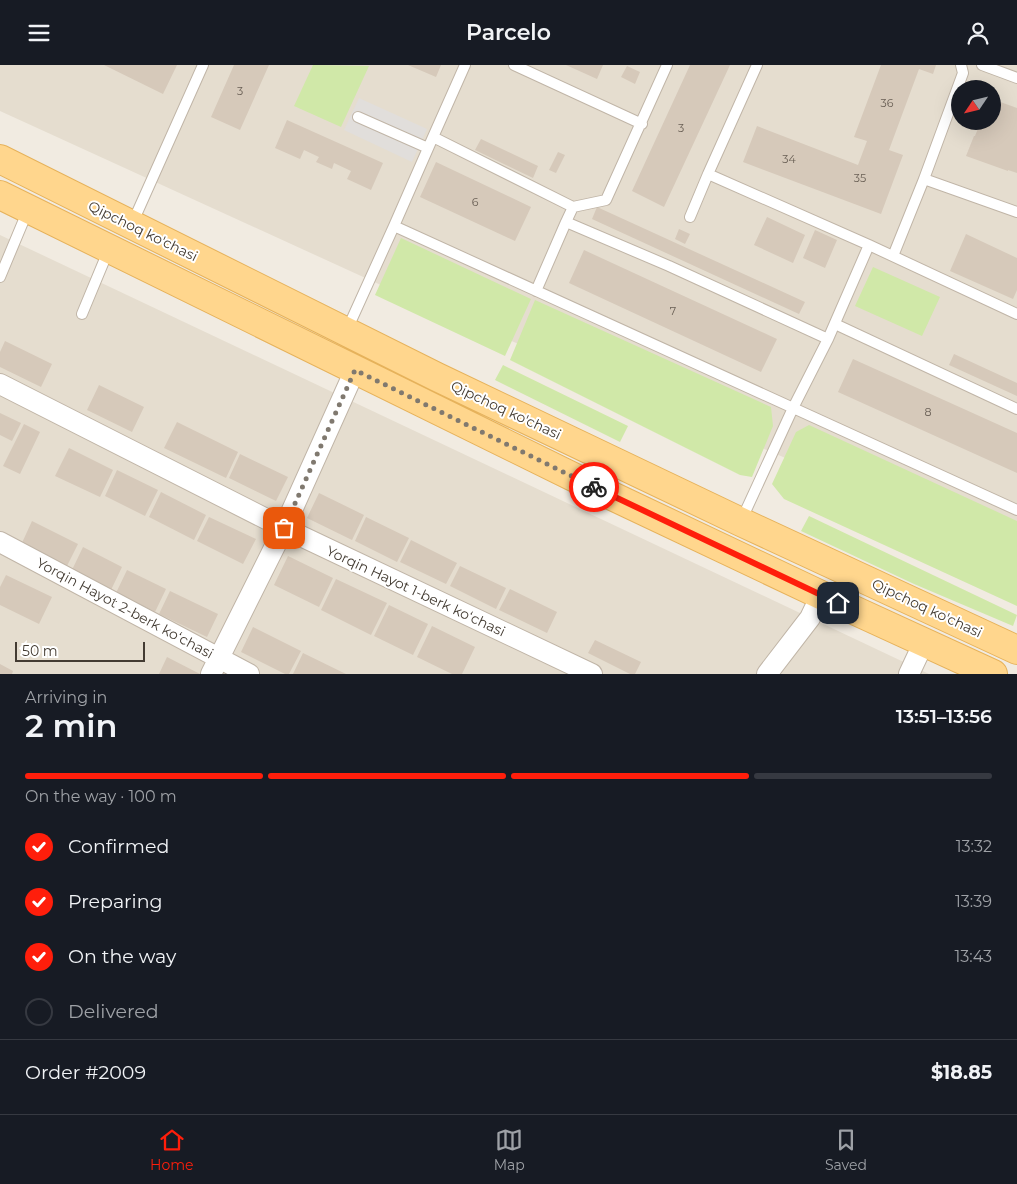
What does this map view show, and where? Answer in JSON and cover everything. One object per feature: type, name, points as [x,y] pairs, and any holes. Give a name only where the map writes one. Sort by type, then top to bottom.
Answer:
[{"type":"main road","name":"Qipchoq ko'chasi","points":[[0,159],[437,377],[741,522],[1017,649]]},
{"type":"main road","points":[[0,195],[612,496],[993,674]]},
{"type":"main road","points":[[170,279],[167,270],[169,262],[175,255],[183,251]]},
{"type":"main road","points":[[423,403],[437,395],[439,387],[437,377]]},
{"type":"street","points":[[215,666],[284,528],[355,370]]},
{"type":"street","name":"Yorqin Hayot 1-berk koʻchasi","points":[[0,384],[284,528],[592,674]]},
{"type":"street","name":"Yorqin Hayot 2-berk koʻchasi","points":[[0,542],[215,666],[249,674]]},
{"type":"street","points":[[767,674],[810,618],[821,595]]},
{"type":"street","points":[[909,674],[924,642]]},
{"type":"lane","points":[[131,225],[203,65]]},
{"type":"lane","points":[[346,332],[465,65]]},
{"type":"lane","points":[[514,65],[642,124]]},
{"type":"lane","points":[[433,137],[573,207],[606,201],[667,65]]},
{"type":"lane","points":[[690,217],[757,65]]},
{"type":"lane","points":[[893,256],[963,73],[961,65]]},
{"type":"lane","points":[[982,65],[1017,78]]},
{"type":"lane","points":[[358,117],[428,148]]},
{"type":"lane","points":[[708,174],[869,245],[1017,314]]},
{"type":"lane","points":[[924,179],[1017,212]]},
{"type":"lane","points":[[536,291],[573,207]]},
{"type":"lane","points":[[0,277],[28,209]]},
{"type":"lane","points":[[566,222],[669,266],[828,339]]},
{"type":"lane","points":[[394,226],[1017,510]]},
{"type":"lane","points":[[741,522],[793,408],[835,324],[869,245]]},
{"type":"lane","points":[[82,315],[109,249]]},
{"type":"lane","points":[[835,324],[1017,409]]},
{"type":"shaded area","points":[[0,65],[1017,65],[1017,557],[383,286],[0,111]]},
{"type":"shaded area","points":[[359,98],[427,129],[412,162],[344,130]]},
{"type":"shaded area","points":[[0,235],[929,674],[0,674]]},
{"type":"green space","points":[[313,65],[369,66],[341,127],[294,106]]},
{"type":"green space","points":[[401,238],[531,299],[505,356],[375,295]]},
{"type":"green space","points":[[873,267],[940,297],[922,336],[855,306]]},
{"type":"green space","points":[[535,300],[771,407],[773,426],[752,477],[740,475],[510,360]]},
{"type":"green space","points":[[503,365],[628,426],[620,442],[495,380]]},
{"type":"green space","points":[[809,425],[1017,521],[1017,606],[784,499],[772,484],[796,432]]},
{"type":"green space","points":[[809,516],[1017,615],[1013,626],[914,584],[801,531]]},
{"type":"building","points":[[104,65],[177,65],[163,94]]},
{"type":"building","points":[[234,65],[269,65],[240,130],[211,117]]},
{"type":"building","points":[[408,65],[441,65],[436,77]]},
{"type":"building","points":[[566,65],[603,65],[597,79]]},
{"type":"building","points":[[690,65],[730,65],[664,207],[632,191]]},
{"type":"building","points":[[881,65],[936,65],[933,74],[919,69],[889,150],[903,155],[881,214],[743,162],[757,126],[858,165],[867,141],[854,137]]},
{"type":"building","points":[[627,66],[640,72],[635,84],[621,77]]},
{"type":"building","points":[[1001,102],[1017,108],[1017,173],[966,156],[977,130],[1001,130]]},
{"type":"building","points":[[287,120],[383,163],[371,190],[347,179],[351,171],[334,163],[332,169],[316,162],[319,157],[304,150],[300,159],[275,148]]},
{"type":"building","points":[[481,139],[538,166],[533,178],[475,150]]},
{"type":"building","points":[[558,152],[565,155],[556,173],[549,170]]},
{"type":"building","points":[[436,162],[531,207],[515,241],[420,197]]},
{"type":"building","points":[[597,207],[805,302],[799,314],[592,219]]},
{"type":"building","points":[[767,217],[805,235],[793,263],[754,245]]},
{"type":"building","points":[[679,229],[690,234],[685,244],[675,239]]},
{"type":"building","points":[[815,230],[837,240],[825,268],[803,258]]},
{"type":"building","points":[[966,234],[1017,258],[1017,290],[1013,299],[950,271]]},
{"type":"building","points":[[584,250],[777,339],[761,372],[569,283]]},
{"type":"building","points":[[5,341],[52,364],[41,387],[0,367],[0,352]]},
{"type":"building","points":[[954,354],[1017,383],[1017,396],[949,365]]},
{"type":"building","points":[[853,359],[1017,433],[1017,473],[838,392]]},
{"type":"building","points":[[99,385],[144,407],[132,432],[87,410]]},
{"type":"building","points":[[0,413],[21,423],[12,441],[0,435]]},
{"type":"building","points":[[177,422],[238,452],[226,478],[164,448]]},
{"type":"building","points":[[24,424],[40,432],[20,474],[3,466]]},
{"type":"building","points":[[69,448],[113,470],[100,497],[55,476]]},
{"type":"building","points":[[240,454],[288,477],[276,501],[229,478]]},
{"type":"building","points":[[117,470],[158,490],[145,516],[105,496]]},
{"type":"building","points":[[161,492],[206,515],[194,540],[149,517]]},
{"type":"building","points":[[319,493],[364,515],[352,540],[307,518]]},
{"type":"building","points":[[209,517],[256,539],[243,564],[197,541]]},
{"type":"building","points":[[366,517],[409,538],[397,562],[355,541]]},
{"type":"building","points":[[32,521],[78,544],[66,568],[21,545]]},
{"type":"building","points":[[411,540],[457,563],[446,584],[400,562]]},
{"type":"building","points":[[83,547],[122,567],[111,590],[72,570]]},
{"type":"building","points":[[288,556],[333,578],[319,607],[274,585]]},
{"type":"building","points":[[460,566],[506,588],[496,609],[450,586]]},
{"type":"building","points":[[127,570],[166,589],[155,612],[116,593]]},
{"type":"building","points":[[6,575],[52,597],[39,624],[0,605],[0,587]]},
{"type":"building","points":[[336,579],[387,603],[371,635],[321,610]]},
{"type":"building","points":[[510,589],[557,612],[547,633],[499,610]]},
{"type":"building","points":[[170,591],[218,614],[207,637],[159,614]]},
{"type":"building","points":[[389,605],[428,624],[413,655],[374,636]]},
{"type":"building","points":[[432,626],[475,647],[462,674],[452,674],[417,657]]},
{"type":"building","points":[[253,627],[301,651],[289,674],[285,674],[241,652]]},
{"type":"building","points":[[595,640],[641,662],[635,674],[630,674],[588,653]]},
{"type":"building","points":[[303,653],[346,674],[293,674]]},
{"type":"building","points":[[167,657],[200,674],[159,674]]},
{"type":"building","points":[[0,664],[13,671],[12,674],[0,674]]},
{"type":"way so far","points":[[284,528],[355,370],[594,487]]},
{"type":"route","points":[[594,487],[838,603]]}]
